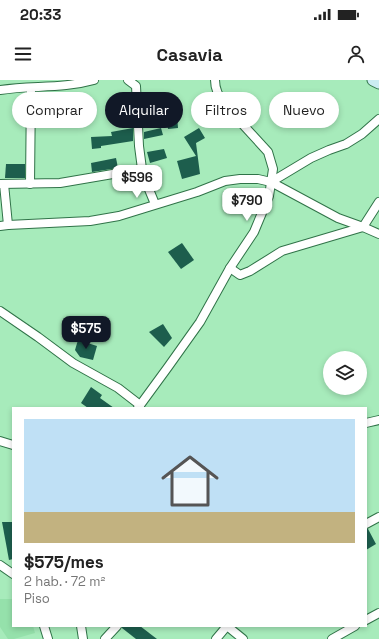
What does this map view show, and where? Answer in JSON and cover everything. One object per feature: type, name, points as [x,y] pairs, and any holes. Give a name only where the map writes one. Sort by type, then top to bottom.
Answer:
[{"type":"street","points":[[0,90],[67,86],[94,80]]},
{"type":"street","points":[[128,80],[136,86],[139,146],[142,170],[155,204]]},
{"type":"street","points":[[0,311],[73,363],[118,388],[139,407],[200,322],[230,268],[254,232],[269,196],[273,169],[268,152],[224,104],[218,95],[215,80]]},
{"type":"street","points":[[373,80],[379,83]]},
{"type":"street","points":[[30,184],[31,88]]},
{"type":"street","points":[[271,182],[311,158],[346,144],[362,134],[379,119]]},
{"type":"street","points":[[142,170],[60,183],[2,184],[4,226],[90,221],[118,216],[197,192],[225,181],[258,179],[271,182],[338,218],[377,232]]},
{"type":"street","points":[[230,268],[240,275],[250,271],[282,251],[363,227],[379,202]]},
{"type":"street","points":[[367,423],[379,420]]},
{"type":"street","points":[[0,441],[12,445]]},
{"type":"street","points":[[367,523],[379,517]]},
{"type":"street","points":[[0,565],[12,573]]},
{"type":"street","points":[[367,619],[379,613]]},
{"type":"street","points":[[44,627],[48,639]]},
{"type":"street","points":[[81,627],[83,639]]},
{"type":"street","points":[[105,639],[116,627]]},
{"type":"street","points":[[216,639],[226,627]]},
{"type":"street","points":[[228,627],[243,639]]},
{"type":"street","points":[[332,639],[353,627]]},
{"type":"shaded area","points":[[0,599],[12,599],[12,627],[33,627],[35,633],[14,639],[8,639],[0,627]]},
{"type":"building","points":[[133,128],[133,141],[101,146],[101,148],[92,149],[91,137],[112,136],[111,132]]},
{"type":"building","points":[[161,128],[163,135],[144,139],[144,132]]},
{"type":"building","points":[[199,128],[205,138],[196,143],[200,174],[182,179],[177,161],[196,156],[184,137]]},
{"type":"building","points":[[164,149],[167,158],[150,163],[147,152]]},
{"type":"building","points":[[116,158],[118,168],[92,172],[91,163]]},
{"type":"building","points":[[6,164],[25,164],[25,178],[5,178]]},
{"type":"building","points":[[182,243],[194,260],[181,269],[168,252]]},
{"type":"building","points":[[163,324],[172,338],[164,347],[149,332]]},
{"type":"building","points":[[78,340],[97,346],[93,360],[80,357],[75,350]]},
{"type":"building","points":[[91,387],[102,395],[100,398],[113,407],[87,407],[81,403]]},
{"type":"building","points":[[2,522],[12,522],[12,559],[9,560]]},
{"type":"building","points":[[367,529],[368,529],[376,544],[367,549]]},
{"type":"building","points":[[141,627],[157,639],[136,639],[122,628]]}]
